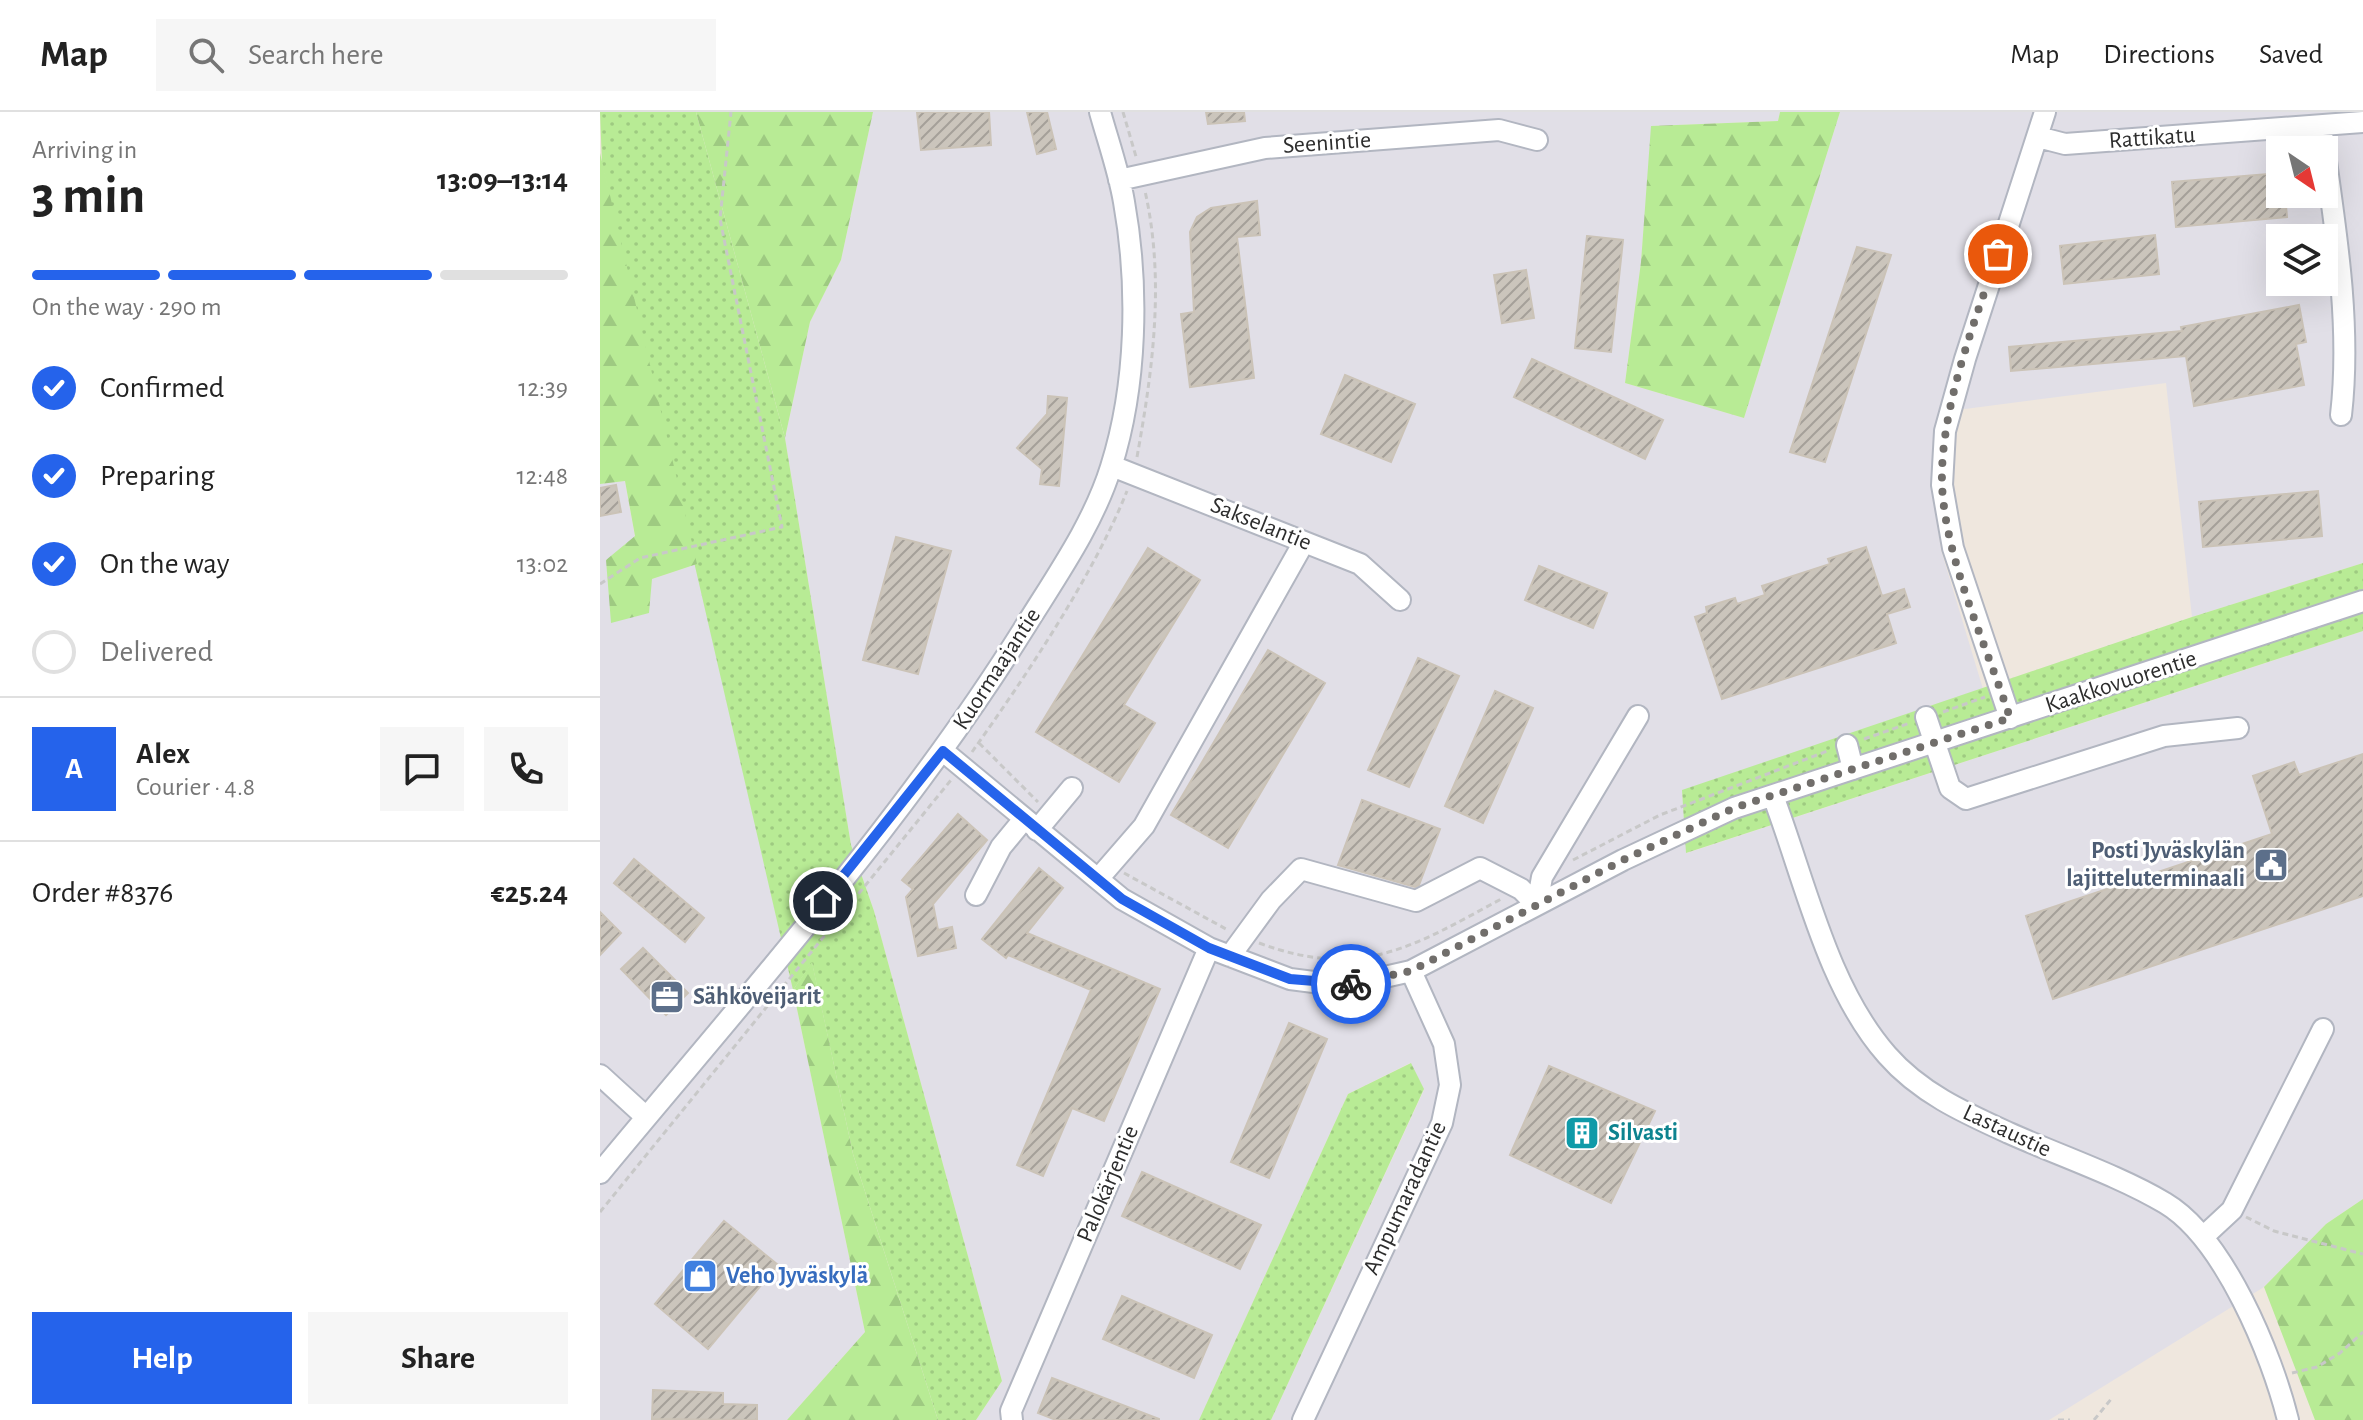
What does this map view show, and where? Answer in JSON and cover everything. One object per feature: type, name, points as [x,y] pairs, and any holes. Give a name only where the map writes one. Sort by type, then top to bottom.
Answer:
[{"type":"street","name":"Kuormaajantie","points":[[600,1173],[943,751],[1052,584],[1092,516],[1112,466],[1124,402],[1132,293],[1128,224],[1100,112]]},
{"type":"street","points":[[2010,718],[1953,548],[1942,485],[1945,431],[1988,283],[2045,112]]},
{"type":"street","name":"Rattikatu","points":[[2038,137],[2065,144],[2363,122]]},
{"type":"street","points":[[2321,126],[2345,378],[2341,415]]},
{"type":"street","name":"Seenintie","points":[[1119,180],[1265,148],[1499,130],[1537,140]]},
{"type":"street","name":"Sakselantie","points":[[1112,466],[1134,472],[1360,564],[1400,600]]},
{"type":"street","points":[[1104,872],[1144,826],[1304,542]]},
{"type":"street","name":"Kaakkovuorentie","points":[[943,751],[1104,872],[1122,899],[1209,948],[1290,979],[1345,986],[1411,971],[1697,824],[1853,769],[2363,601]]},
{"type":"street","points":[[1537,905],[1542,877],[1638,716]]},
{"type":"street","points":[[1926,717],[1950,788],[1966,799],[2164,736],[2238,728]]},
{"type":"street","points":[[1847,745],[1853,769]]},
{"type":"street","points":[[976,895],[1001,847],[1038,822],[1072,788]]},
{"type":"street","name":"Lastaustie","points":[[1773,796],[1835,970],[1860,1022],[1889,1057],[1921,1086],[1962,1112],[2166,1203],[2204,1236],[2225,1270],[2278,1378],[2288,1420]]},
{"type":"street","points":[[1230,956],[1271,900],[1301,869],[1416,901],[1480,868],[1521,889],[1537,905]]},
{"type":"street","name":"Palokärjentie","points":[[1012,1420],[1011,1411],[1209,948]]},
{"type":"street","name":"Ampumaradantie","points":[[1303,1420],[1442,1123],[1450,1085],[1444,1044],[1411,971]]},
{"type":"street","points":[[2204,1236],[2232,1210],[2323,1029]]},
{"type":"street","points":[[600,1075],[646,1117]]},
{"type":"path","points":[[600,584],[640,558],[782,527],[720,219],[731,112]]},
{"type":"path","points":[[600,1212],[963,765],[1036,656],[1114,524],[1134,472],[1152,374],[1157,276],[1153,228],[1142,175],[1123,112]]},
{"type":"path","points":[[1569,862],[1660,815],[1759,774],[2001,691]]},
{"type":"path","points":[[979,743],[1038,822]]},
{"type":"path","points":[[1104,872],[1242,937],[1293,956],[1347,961],[1413,946],[1521,889]]},
{"type":"path","points":[[2232,1210],[2274,1231],[2363,1254]]},
{"type":"path","points":[[2278,1378],[2317,1367],[2340,1353],[2363,1332]]},
{"type":"path","points":[[2094,1420],[2112,1398]]},
{"type":"path","points":[[2058,1420],[2070,1420]]},
{"type":"shaded area","points":[[873,112],[1780,112],[1778,121],[1652,126],[1641,262],[1625,383],[1744,418],[1840,112],[2363,112],[2363,563],[2192,617],[2166,383],[1965,409],[1941,401],[1934,431],[1931,481],[1941,550],[1983,689],[1682,791],[1687,853],[2363,631],[2363,1199],[2326,1224],[2264,1287],[2049,1420],[1271,1420],[1424,1090],[1410,1063],[1348,1094],[1199,1420],[976,1420],[1002,1381],[874,911],[851,845],[785,438],[810,322],[841,260]]},
{"type":"shaded area","points":[[625,481],[635,537],[652,579],[697,564],[793,990],[865,1332],[787,1420],[600,1420],[600,484]]},
{"type":"green space","points":[[600,112],[696,112],[785,438],[851,845],[874,911],[1002,1381],[976,1420],[938,1420],[853,1154],[812,963],[793,990],[602,164]]},
{"type":"green space","points":[[696,112],[873,112],[841,260],[810,322],[785,438]]},
{"type":"green space","points":[[1780,112],[1840,112],[1744,418],[1625,383],[1641,262],[1651,126],[1778,121]]},
{"type":"green space","points":[[600,153],[697,564],[652,579],[649,613],[611,623],[606,560],[635,536],[625,481],[600,484]]},
{"type":"green space","points":[[2363,563],[2363,631],[1686,853],[1682,790],[2192,617]]},
{"type":"green space","points":[[812,962],[853,1154],[938,1420],[787,1420],[865,1332],[793,990]]},
{"type":"green space","points":[[1411,1063],[1424,1089],[1271,1420],[1199,1420],[1348,1094]]},
{"type":"green space","points":[[2363,1199],[2363,1420],[2315,1420],[2264,1287],[2326,1224]]},
{"type":"building","points":[[917,112],[989,112],[991,145],[921,150]]},
{"type":"building","points":[[1027,112],[1047,112],[1056,149],[1037,154]]},
{"type":"building","points":[[1206,112],[1244,112],[1245,121],[1208,124]]},
{"type":"building","points":[[2266,174],[2266,208],[2286,208],[2287,217],[2176,227],[2172,182]]},
{"type":"building","points":[[1257,201],[1260,235],[1237,237],[1254,378],[1190,387],[1181,314],[1194,312],[1190,232],[1197,217],[1211,208]]},
{"type":"building","points":[[2155,235],[2159,274],[2064,284],[2060,246]]},
{"type":"building","points":[[1587,236],[1623,240],[1611,352],[1575,348]]},
{"type":"building","points":[[1857,247],[1891,255],[1825,462],[1790,452]]},
{"type":"building","points":[[1526,270],[1534,318],[1502,323],[1494,275]]},
{"type":"building","points":[[2299,305],[2306,342],[2296,344],[2304,385],[2194,406],[2186,356],[2011,371],[2009,347],[2182,331],[2181,327]]},
{"type":"building","points":[[1532,359],[1663,420],[1645,459],[1514,397]]},
{"type":"building","points":[[1345,375],[1415,404],[1391,462],[1321,434]]},
{"type":"building","points":[[1048,396],[1067,398],[1059,486],[1040,484],[1042,469],[1017,448],[1047,414]]},
{"type":"building","points":[[616,485],[621,512],[600,516],[600,488]]},
{"type":"building","points":[[2318,491],[2322,536],[2203,547],[2199,502]]},
{"type":"building","points":[[896,537],[951,551],[918,674],[863,660]]},
{"type":"building","points":[[1866,547],[1882,596],[1904,589],[1910,607],[1887,614],[1896,643],[1722,699],[1695,617],[1707,613],[1706,607],[1735,598],[1737,604],[1765,595],[1762,586],[1830,564],[1828,559]]},
{"type":"building","points":[[1148,548],[1200,580],[1124,705],[1155,723],[1119,782],[1036,732]]},
{"type":"building","points":[[1539,566],[1607,593],[1593,628],[1525,600]]},
{"type":"building","points":[[1268,650],[1325,683],[1228,848],[1171,815]]},
{"type":"building","points":[[1418,658],[1459,676],[1409,787],[1368,770]]},
{"type":"building","points":[[1495,691],[1533,708],[1483,823],[1445,806]]},
{"type":"building","name":"Posti Jyväskylän lajitteluterminaali","points":[[2363,754],[2363,896],[2053,999],[2026,916],[2272,834],[2253,776],[2294,762],[2299,775]]},
{"type":"building","points":[[1362,800],[1440,829],[1419,885],[1415,887],[1338,865]]},
{"type":"building","points":[[958,814],[987,840],[933,904],[938,930],[952,927],[956,948],[918,956],[906,897],[913,889],[902,880]]},
{"type":"building","points":[[634,859],[704,918],[685,942],[614,883]]},
{"type":"building","points":[[1039,868],[1063,888],[1027,933],[1160,989],[1104,1121],[1072,1108],[1043,1176],[1017,1165],[1091,990],[1008,955],[1006,958],[982,939]]},
{"type":"building","points":[[600,912],[621,933],[600,955]]},
{"type":"building","points":[[643,948],[688,993],[666,1015],[621,969]]},
{"type":"building","points":[[1289,1023],[1327,1039],[1269,1178],[1231,1162]]},
{"type":"building","name":"Silvasti","points":[[1549,1066],[1655,1111],[1611,1203],[1510,1155]]},
{"type":"building","points":[[1142,1172],[1261,1225],[1240,1269],[1122,1216]]},
{"type":"building","points":[[724,1221],[778,1265],[708,1349],[655,1304]]},
{"type":"building","points":[[1122,1296],[1212,1335],[1194,1378],[1103,1339]]},
{"type":"building","points":[[1052,1378],[1159,1420],[1056,1420],[1038,1413]]},
{"type":"building","points":[[653,1390],[723,1393],[723,1404],[757,1405],[757,1420],[652,1419]]},
{"type":"way so far","points":[[1351,984],[1411,971],[1623,860],[1734,808],[2010,718],[1953,548],[1942,485],[1945,431],[1998,254]]},
{"type":"place","name":"Posti Jyväskylän lajitteluterminaali","points":[[2271,865]]},
{"type":"place","name":"Sähköveijarit","points":[[667,997]]},
{"type":"place","name":"Silvasti","points":[[1582,1133]]},
{"type":"place","name":"Veho Jyväskylä","points":[[700,1276]]},
{"type":"route","points":[[823,901],[943,751],[1122,899],[1209,948],[1290,979],[1345,986],[1351,984]]}]
